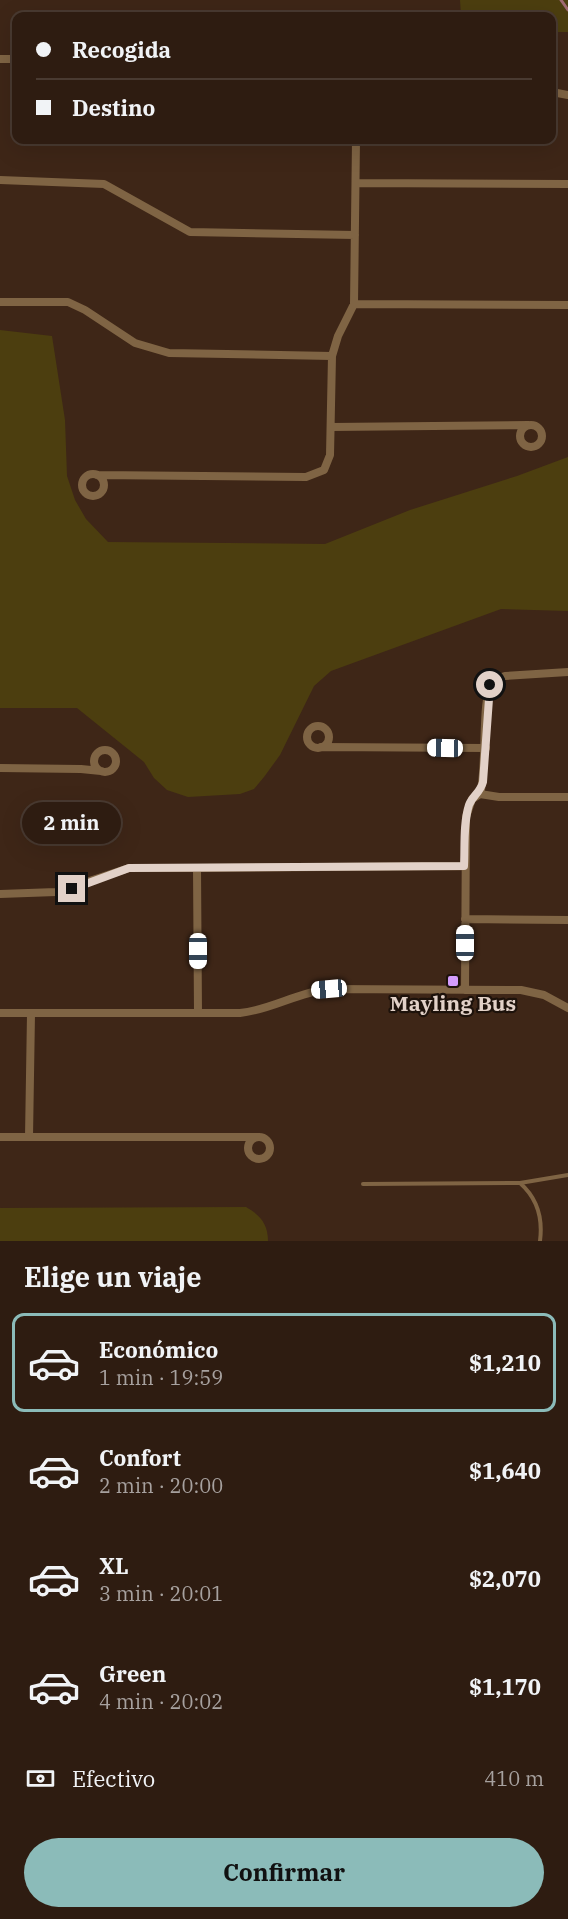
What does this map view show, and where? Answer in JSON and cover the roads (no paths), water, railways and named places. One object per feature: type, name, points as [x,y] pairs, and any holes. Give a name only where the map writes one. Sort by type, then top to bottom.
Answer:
[{"type":"street","points":[[117,477],[95,495],[88,494],[84,489],[83,482],[87,477],[97,475],[117,477],[306,477],[320,473],[328,463],[332,356],[354,304],[356,144]]},
{"type":"street","points":[[0,180],[104,184],[190,232],[355,235]]},
{"type":"street","points":[[356,183],[568,184]]},
{"type":"street","points":[[0,302],[68,302],[85,310],[135,344],[169,353],[332,356]]},
{"type":"street","points":[[354,304],[568,306]]},
{"type":"street","points":[[559,306],[568,311]]},
{"type":"street","points":[[331,427],[528,425],[541,430],[541,441],[529,446],[523,443],[520,436],[508,427]]},
{"type":"street","points":[[520,436],[528,425]]},
{"type":"street","points":[[97,475],[102,479],[104,486]]},
{"type":"street","points":[[465,990],[466,817],[472,800],[480,794],[486,748],[488,693],[493,680],[505,676],[568,672]]},
{"type":"street","points":[[342,746],[320,727],[313,728],[309,732],[308,739],[311,745],[321,747],[486,748]]},
{"type":"street","points":[[321,747],[327,743],[329,736]]},
{"type":"street","points":[[0,768],[81,768],[108,771],[114,767],[116,760],[113,754],[107,751],[100,752],[94,760],[81,768]]},
{"type":"street","points":[[94,760],[96,767],[101,771]]},
{"type":"street","points":[[480,794],[499,797],[568,797]]},
{"type":"street","points":[[0,894],[56,892],[129,868],[464,866]]},
{"type":"street","points":[[197,868],[198,1013]]},
{"type":"street","points":[[465,919],[568,920]]},
{"type":"street","points":[[0,1013],[253,1012],[322,990],[530,991],[544,995],[568,1008]]},
{"type":"street","points":[[29,1137],[32,1014]]},
{"type":"street","points":[[0,1137],[29,1137],[237,1137],[258,1137],[264,1138],[269,1143],[266,1156],[256,1158],[237,1137]]},
{"type":"street","points":[[249,1148],[251,1141],[258,1137]]},
{"type":"lane","points":[[363,1184],[520,1183],[568,1175]]},
{"type":"lane","points":[[520,1183],[532,1193],[538,1207],[540,1241]]},
{"type":"waterway","points":[[561,0],[568,10]]},
{"type":"place","name":"Mayling Bus","points":[[453,981]]}]
